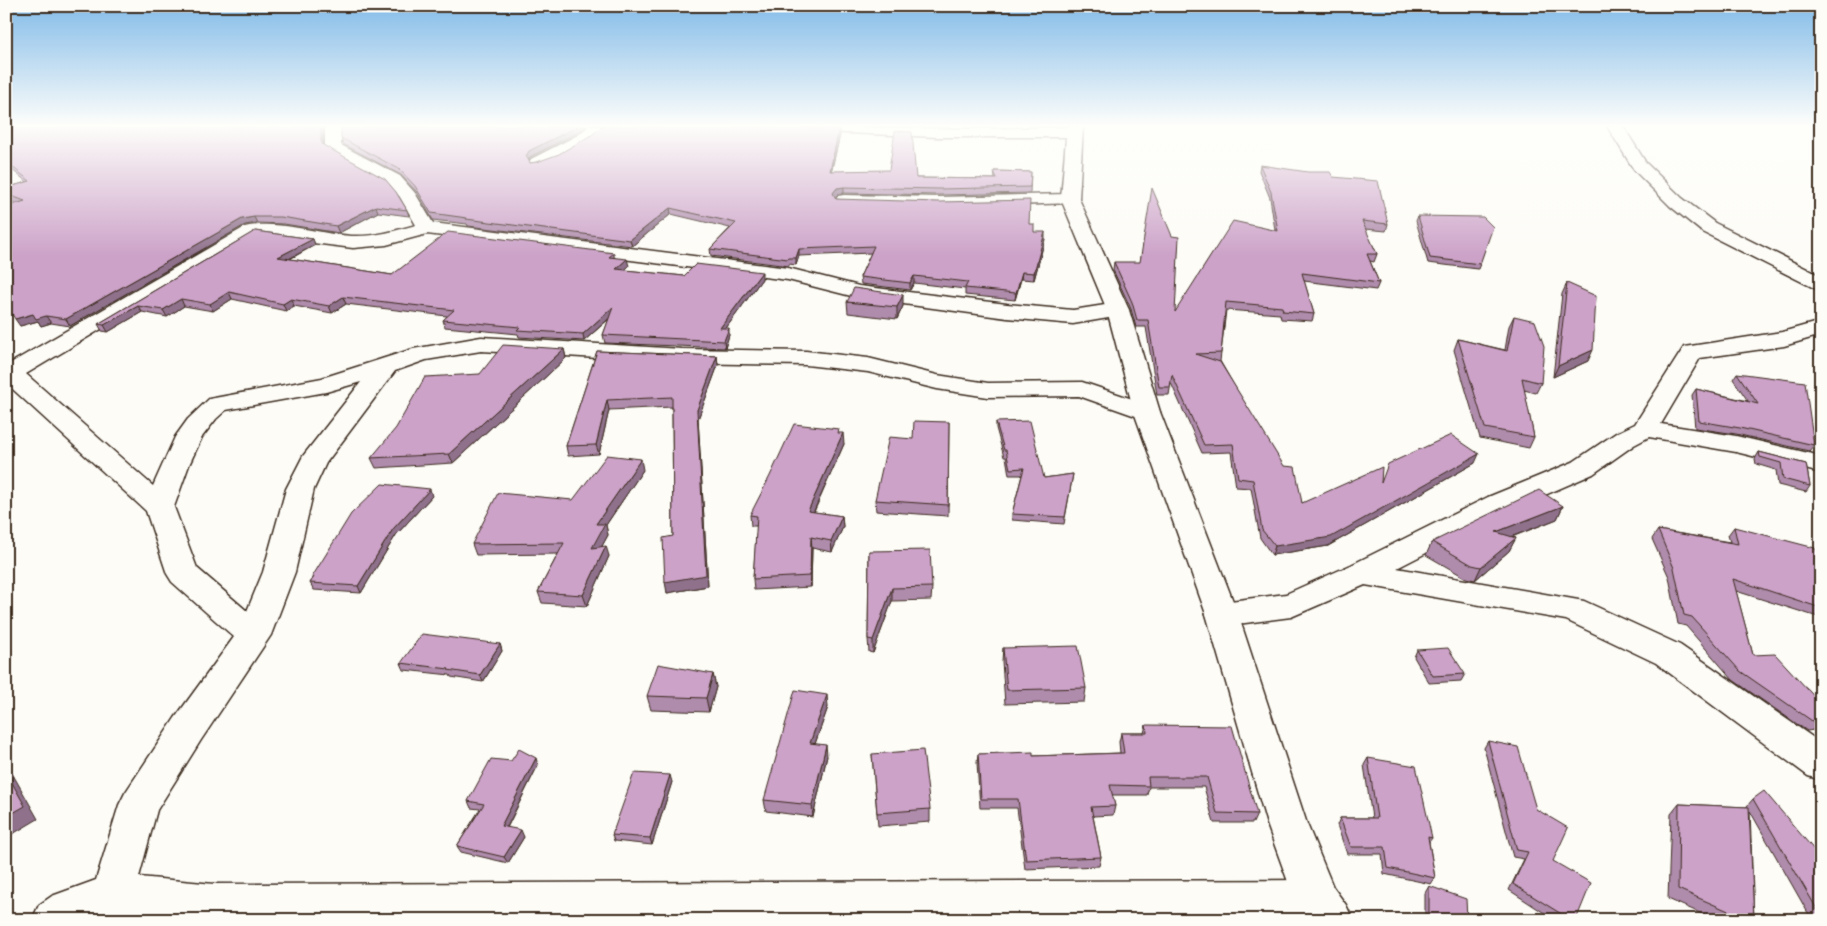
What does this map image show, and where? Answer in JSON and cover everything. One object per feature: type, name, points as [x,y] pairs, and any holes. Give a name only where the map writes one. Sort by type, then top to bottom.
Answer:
[{"type":"street","points":[[376,169],[394,180],[407,194],[427,228]]},
{"type":"street","points":[[54,920],[67,912],[113,894],[214,905],[1324,910],[1287,824],[1222,614],[1148,412],[1118,310],[1070,199],[1072,169]]},
{"type":"street","points":[[1643,169],[1676,202],[1708,227],[1821,284]]},
{"type":"street","points":[[844,200],[939,202],[1070,199]]},
{"type":"street","points":[[254,635],[183,574],[159,506],[8,372],[252,231],[263,230],[354,242],[386,239],[427,228],[788,274],[859,292],[1007,311],[1073,317],[1118,310]]},
{"type":"street","points":[[1222,614],[1291,604],[1362,573],[1498,504],[1583,468],[1625,439],[1645,429],[1692,352],[1784,339],[1821,328]]},
{"type":"street","points":[[159,506],[179,455],[208,412],[218,404],[326,385],[421,354],[481,344],[682,356],[806,358],[868,365],[937,382],[988,390],[1082,389],[1148,412]]},
{"type":"street","points":[[113,894],[139,806],[188,729],[254,635],[279,572],[300,489],[313,462],[386,366]]},
{"type":"street","points":[[1645,429],[1736,444],[1821,465]]},
{"type":"street","points":[[1362,573],[1572,609],[1668,654],[1821,764]]},
{"type":"building","points":[[15,169],[367,169],[385,179],[407,210],[376,206],[336,226],[281,217],[242,219],[66,319],[46,316],[36,319],[33,314],[15,319],[6,304],[6,207],[25,201],[6,194],[6,188],[30,181]]},
{"type":"building","points":[[399,169],[830,169],[830,171],[915,169],[916,178],[997,179],[994,171],[1031,172],[1030,187],[939,189],[844,187],[837,188],[833,193],[836,199],[939,202],[1030,200],[1029,224],[1034,224],[1034,232],[1045,232],[1034,273],[1022,272],[1016,293],[965,288],[968,282],[914,276],[910,283],[860,277],[874,246],[799,249],[796,258],[788,259],[710,249],[736,223],[670,208],[630,240],[431,213],[415,186]]},
{"type":"building","points":[[1262,169],[1330,172],[1333,177],[1378,181],[1388,224],[1362,221],[1377,254],[1367,254],[1379,283],[1302,273],[1314,314],[1283,311],[1282,307],[1226,302],[1221,353],[1195,354],[1220,362],[1284,466],[1295,467],[1302,503],[1382,467],[1381,483],[1388,464],[1451,435],[1479,454],[1331,537],[1275,546],[1262,530],[1253,480],[1238,478],[1233,444],[1204,445],[1172,375],[1170,387],[1159,387],[1148,320],[1137,320],[1132,302],[1114,262],[1140,262],[1152,188],[1172,236],[1179,237],[1175,312],[1233,221],[1278,231],[1271,192]]},
{"type":"building","points":[[1418,216],[1483,217],[1493,227],[1480,264],[1430,258]]},
{"type":"building","points":[[255,231],[313,239],[278,257],[392,275],[448,232],[614,253],[609,257],[627,259],[616,269],[684,276],[696,264],[762,272],[720,328],[729,328],[724,341],[603,335],[613,307],[583,334],[517,330],[520,327],[443,320],[454,310],[343,297],[329,306],[291,299],[283,304],[229,292],[210,304],[181,299],[163,310],[138,306],[104,325],[98,324]]},
{"type":"building","points":[[1567,283],[1596,296],[1593,350],[1558,366]]},
{"type":"building","points":[[854,288],[903,295],[897,307],[847,302]]},
{"type":"building","points":[[1514,316],[1535,321],[1544,346],[1541,383],[1522,378],[1534,437],[1485,428],[1458,339],[1507,351]]},
{"type":"building","points":[[503,345],[564,349],[449,454],[371,458],[396,428],[425,377],[480,374]]},
{"type":"building","points":[[597,351],[717,356],[697,410],[706,575],[665,582],[663,538],[673,536],[672,397],[607,400],[596,445],[566,446]]},
{"type":"building","points":[[1737,373],[1805,382],[1814,445],[1740,428],[1699,421],[1696,389],[1758,404]]},
{"type":"building","points":[[914,421],[949,422],[948,505],[875,500],[889,437],[913,439]]},
{"type":"building","points":[[1030,421],[1044,478],[1073,474],[1065,517],[1012,514],[1024,468],[1010,469],[1006,450],[1004,450],[996,422]]},
{"type":"building","points":[[794,424],[839,429],[838,433],[843,433],[808,511],[842,516],[831,541],[811,537],[810,576],[753,579],[757,516],[750,515]]},
{"type":"building","points":[[1759,452],[1806,464],[1810,486],[1783,479],[1781,463],[1760,457]]},
{"type":"building","points":[[607,455],[641,459],[596,524],[605,524],[592,548],[606,546],[583,595],[538,592],[564,543],[472,544],[498,493],[573,500]]},
{"type":"building","points":[[382,484],[430,489],[393,529],[358,586],[310,583],[351,514]]},
{"type":"building","points":[[1539,490],[1563,506],[1496,532],[1516,538],[1481,567],[1472,565],[1432,542]]},
{"type":"building","points":[[1734,527],[1815,548],[1821,564],[1821,608],[1733,579],[1753,655],[1775,654],[1821,704],[1821,722],[1815,723],[1740,671],[1692,617],[1684,615],[1674,568],[1658,530],[1738,544]]},
{"type":"building","points":[[930,550],[932,587],[892,588],[873,640],[868,639],[869,551]]},
{"type":"building","points":[[422,634],[500,644],[480,675],[401,663]]},
{"type":"building","points":[[1078,646],[1086,688],[1007,690],[1003,648]]},
{"type":"building","points":[[1448,648],[1465,674],[1433,676],[1417,650]]},
{"type":"building","points":[[658,664],[713,674],[706,698],[647,696]]},
{"type":"building","points":[[795,690],[827,695],[810,743],[826,745],[812,805],[764,800]]},
{"type":"building","points":[[1146,725],[1232,726],[1257,814],[1217,813],[1207,777],[1148,777],[1149,786],[1110,785],[1115,806],[1091,807],[1101,857],[1026,860],[1018,799],[981,799],[978,754],[1033,752],[1033,756],[1124,753],[1121,733],[1147,733]]},
{"type":"building","points":[[1488,741],[1518,747],[1536,809],[1568,828],[1553,861],[1591,883],[1576,920],[1571,920],[1513,884],[1528,852],[1517,850]]},
{"type":"building","points":[[519,749],[536,758],[501,826],[521,830],[504,857],[457,846],[484,804],[468,801],[491,759],[511,761]]},
{"type":"building","points":[[923,750],[930,809],[877,813],[872,754]]},
{"type":"building","points":[[1368,758],[1416,766],[1432,838],[1428,837],[1435,878],[1388,868],[1385,847],[1351,847],[1340,818],[1377,818]]},
{"type":"building","points":[[6,772],[25,806],[6,817]]},
{"type":"building","points":[[634,773],[670,775],[650,838],[612,835]]},
{"type":"building","points":[[1764,791],[1821,858],[1821,916],[1753,799]]},
{"type":"building","points":[[1679,804],[1749,807],[1754,920],[1749,920],[1678,889]]},
{"type":"building","points":[[1429,886],[1466,899],[1467,920],[1429,920]]}]
